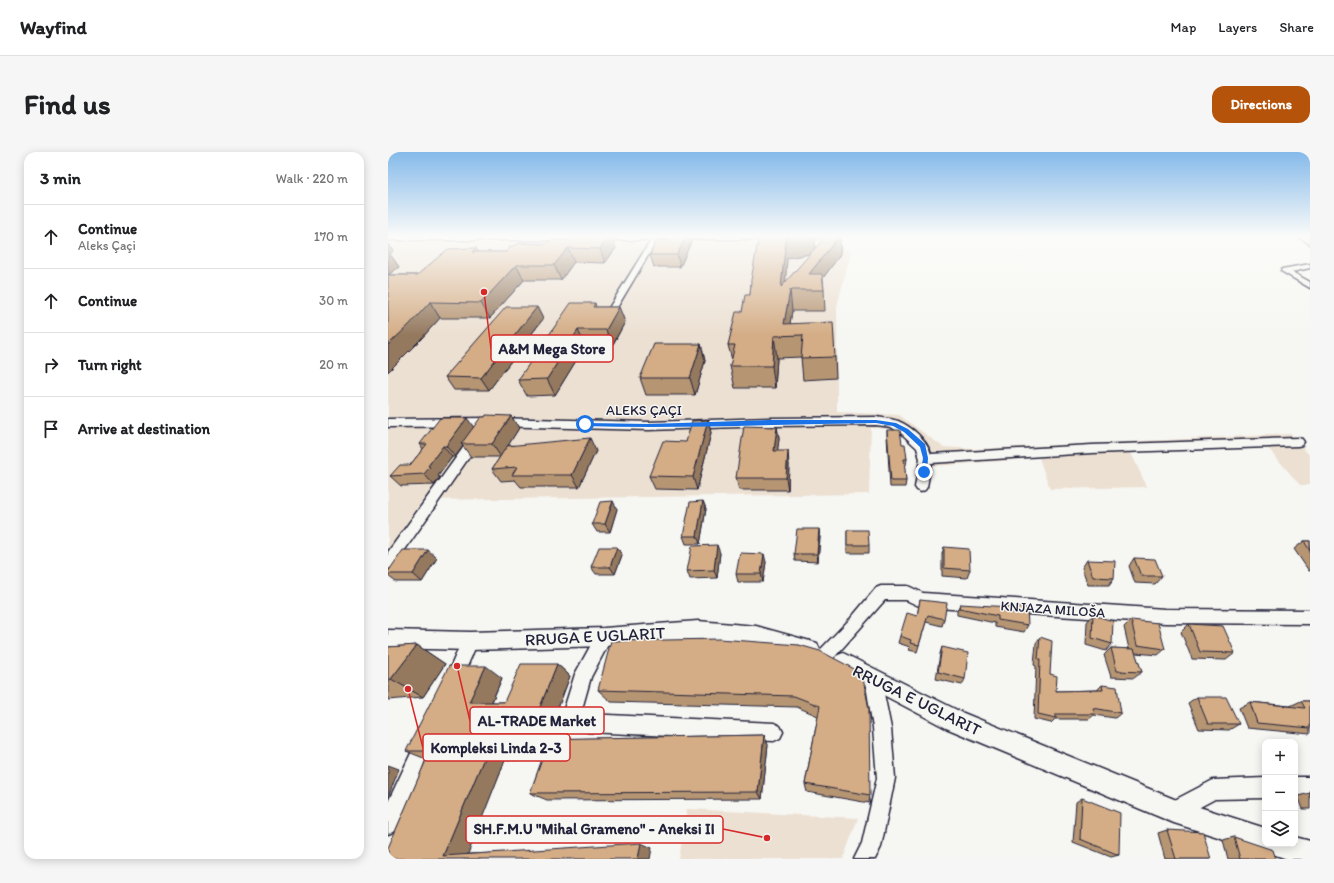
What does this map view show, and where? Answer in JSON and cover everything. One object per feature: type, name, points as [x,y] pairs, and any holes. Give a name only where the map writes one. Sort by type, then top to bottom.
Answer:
[{"type":"street","points":[[608,316],[637,269]]},
{"type":"street","points":[[1296,269],[1286,271],[1310,286]]},
{"type":"street","name":"ALEKS ÇAÇI","points":[[388,423],[488,422],[649,426],[769,422],[876,421],[894,424],[906,430],[923,446],[926,458]]},
{"type":"street","points":[[388,563],[488,422]]},
{"type":"street","points":[[921,486],[926,458],[1092,449],[1298,442]]},
{"type":"street","name":"KNJAZA MILOŠA","points":[[826,655],[856,623],[881,593],[908,593],[921,600],[1165,616],[1310,617]]},
{"type":"street","name":"RRUGA E UGLARIT","points":[[388,639],[470,641],[604,637],[698,630],[756,635],[826,655],[954,720],[1174,811],[1262,839]]},
{"type":"street","points":[[604,637],[583,674],[573,709],[576,719],[588,723],[774,732]]},
{"type":"street","points":[[445,697],[470,641]]},
{"type":"street","points":[[864,859],[871,846],[886,778],[882,728],[873,679]]},
{"type":"street","points":[[388,824],[432,726]]},
{"type":"street","points":[[1298,786],[1310,786]]},
{"type":"street","points":[[1174,811],[1213,790],[1262,788]]},
{"type":"street","points":[[1288,847],[1310,854]]},
{"type":"shaded area","points":[[388,269],[847,269],[837,306],[837,412],[899,415],[943,447],[976,449],[1291,434],[1310,456],[1310,485],[1300,485],[1268,448],[1130,451],[1147,487],[1050,489],[1039,458],[935,466],[903,430],[871,428],[869,494],[423,500],[388,549]]},
{"type":"shaded area","points":[[687,809],[858,818],[843,859],[679,859]]},
{"type":"building","points":[[424,269],[512,269],[481,303],[430,302],[388,345],[388,275],[417,275]]},
{"type":"building","points":[[753,269],[783,269],[781,287],[797,269],[813,269],[809,274],[822,274],[824,290],[790,290],[784,324],[833,322],[835,357],[801,358],[803,335],[774,336],[772,366],[730,366],[735,345],[728,345],[736,312],[742,312],[745,295],[750,295]]},
{"type":"building","points":[[571,303],[595,303],[593,307],[619,307],[606,330],[578,330],[547,379],[518,380]]},
{"type":"building","points":[[506,307],[537,307],[481,378],[445,377]]},
{"type":"building","points":[[654,344],[701,344],[690,378],[640,378]]},
{"type":"building","points":[[486,415],[511,416],[492,444],[461,444],[481,417],[485,417]]},
{"type":"building","points":[[440,418],[467,418],[446,446],[443,446],[424,474],[390,476],[400,465],[410,465],[427,444],[420,444]]},
{"type":"building","points":[[708,420],[693,477],[649,476],[663,441],[686,442],[692,421]]},
{"type":"building","points":[[744,426],[777,427],[774,451],[788,451],[786,478],[736,478]]},
{"type":"building","points":[[887,430],[900,430],[902,444],[905,444],[907,459],[904,459],[906,481],[891,481]]},
{"type":"building","points":[[590,438],[572,475],[512,475],[517,467],[492,469],[507,446]]},
{"type":"building","points":[[613,501],[605,524],[592,524],[600,502]]},
{"type":"building","points":[[703,501],[697,536],[683,536],[690,502]]},
{"type":"building","points":[[797,529],[819,529],[817,554],[794,554]]},
{"type":"building","points":[[847,530],[868,530],[869,545],[847,545]]},
{"type":"building","points":[[1304,541],[1310,541],[1310,551]]},
{"type":"building","points":[[717,545],[714,570],[687,571],[692,546]]},
{"type":"building","points":[[599,547],[617,547],[610,567],[591,567]]},
{"type":"building","points":[[944,547],[969,549],[970,570],[944,568]]},
{"type":"building","points":[[403,550],[428,550],[413,574],[388,574],[388,572]]},
{"type":"building","points":[[740,553],[764,554],[761,574],[736,574]]},
{"type":"building","points":[[1134,558],[1155,559],[1162,576],[1141,576]]},
{"type":"building","points":[[1087,560],[1115,561],[1114,578],[1093,577]]},
{"type":"building","points":[[920,600],[947,603],[944,619],[928,615],[919,645],[910,643],[911,640],[900,636],[907,613],[917,616]]},
{"type":"building","points":[[960,604],[1027,608],[1028,625],[998,620],[998,616],[959,608]]},
{"type":"building","points":[[1093,615],[1113,621],[1112,644],[1092,638]]},
{"type":"building","points":[[1131,620],[1158,623],[1165,649],[1137,645]]},
{"type":"building","points":[[1189,624],[1223,626],[1235,653],[1200,652]]},
{"type":"building","points":[[1040,637],[1052,641],[1050,674],[1057,676],[1056,691],[1103,690],[1102,685],[1117,687],[1121,713],[1093,708],[1095,714],[1056,714],[1056,718],[1038,714],[1040,660],[1038,659]]},
{"type":"building","points":[[719,639],[799,645],[820,651],[862,673],[869,709],[870,795],[805,784],[820,706],[794,696],[598,690],[611,641]]},
{"type":"building","points":[[417,645],[391,679],[388,680],[388,647]]},
{"type":"building","points":[[942,647],[968,653],[965,679],[938,672]]},
{"type":"building","points":[[1111,648],[1134,649],[1142,672],[1117,671]]},
{"type":"building","points":[[521,664],[557,664],[536,717],[541,717],[532,739],[764,735],[758,792],[530,793],[545,751],[487,751],[443,856],[641,843],[638,859],[388,859],[388,848],[430,751],[406,751],[449,666],[486,666],[469,702],[504,702]]},
{"type":"building","points":[[1197,697],[1226,697],[1239,724],[1208,724]]},
{"type":"building","points":[[1301,701],[1310,701],[1310,728],[1257,723],[1250,702],[1305,708]]},
{"type":"building","points":[[1082,798],[1120,813],[1119,855],[1080,839]]},
{"type":"building","points":[[1167,830],[1203,832],[1211,859],[1176,859]]},
{"type":"building","points":[[1234,837],[1273,850],[1276,859],[1240,859]]},
{"type":"place","name":"A&M Mega Store","points":[[484,292]]},
{"type":"place","name":"AL-TRADE Market","points":[[457,666]]},
{"type":"place","name":"Kompleksi Linda 2-3","points":[[408,689]]},
{"type":"place","name":"SH.F.M.U \"Mihal Grameno\" - Aneksi II","points":[[767,838]]},
{"type":"route","points":[[585,424],[649,426],[769,422],[876,421],[894,424],[906,430],[923,446],[926,458],[924,472]]}]
